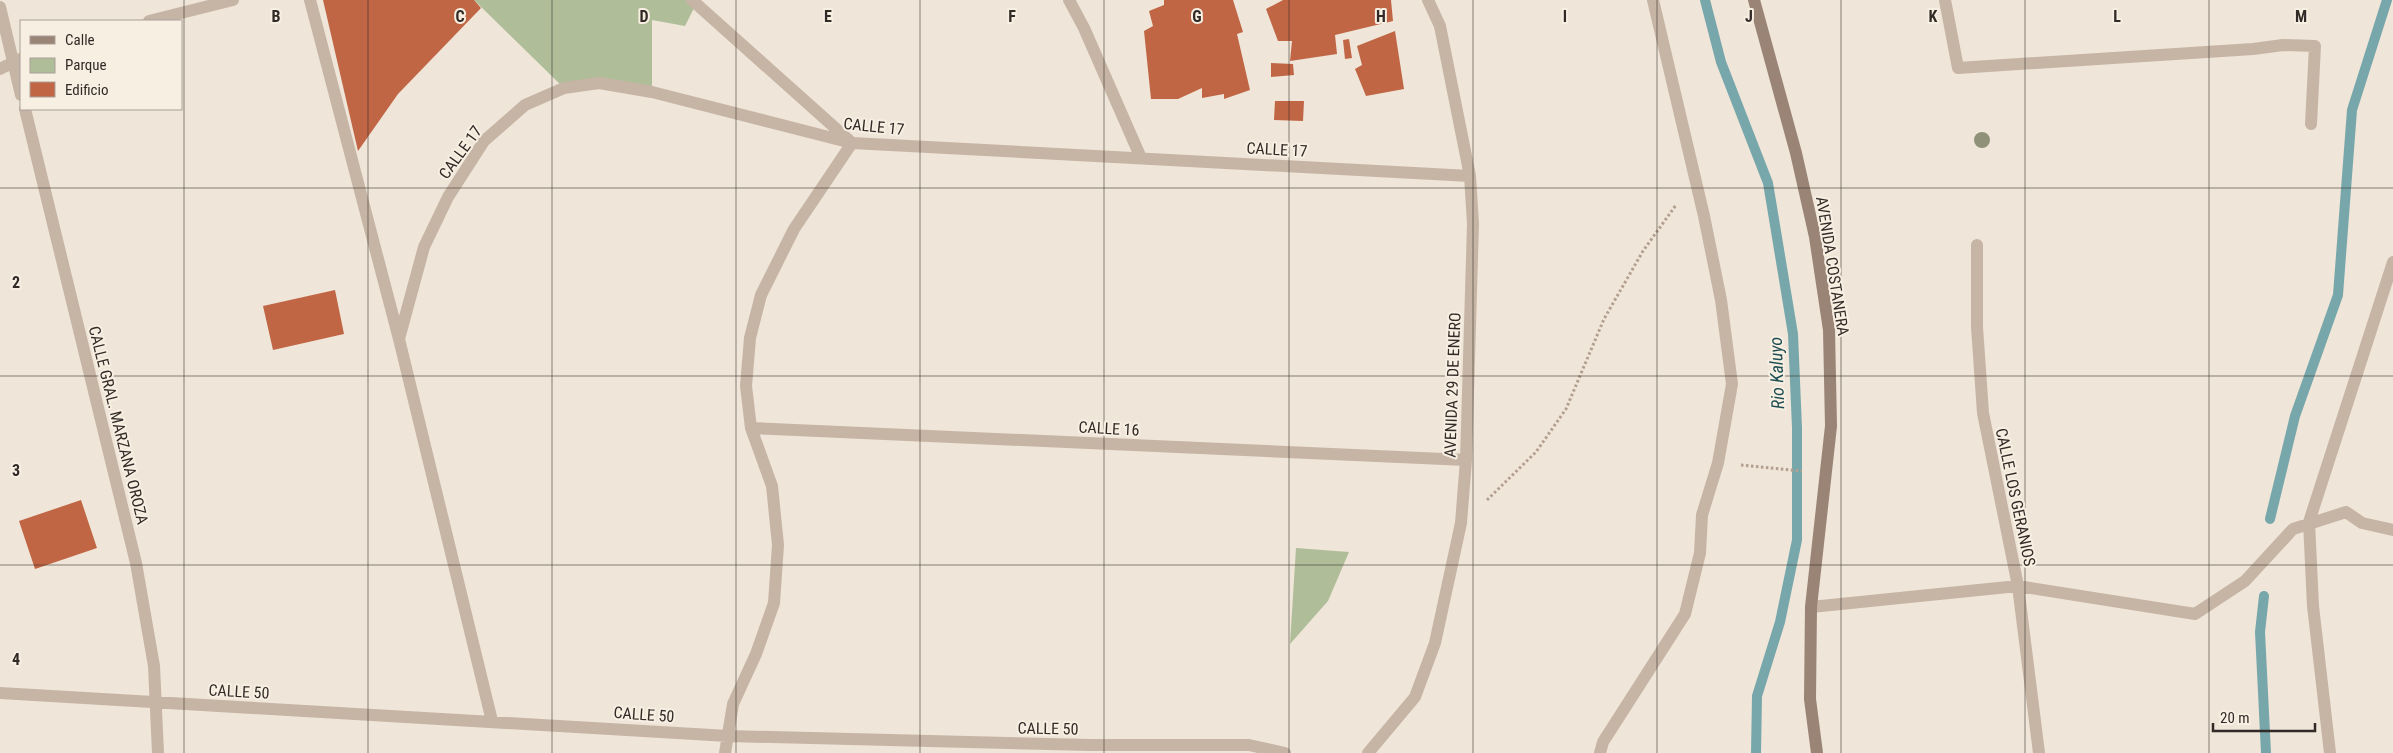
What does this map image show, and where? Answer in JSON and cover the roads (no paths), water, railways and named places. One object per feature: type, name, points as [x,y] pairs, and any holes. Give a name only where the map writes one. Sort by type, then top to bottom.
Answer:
[{"type":"main road","name":"AVENIDA COSTANERA","points":[[1754,0],[1796,153],[1815,237],[1829,330],[1831,426],[1810,607],[1810,699],[1817,753]]},
{"type":"street","points":[[154,20],[233,0]]},
{"type":"street","points":[[310,0],[399,339],[492,721]]},
{"type":"street","points":[[692,0],[852,143],[794,230],[761,295],[750,338],[746,386],[751,428],[772,486],[778,545],[774,603],[756,654],[733,704],[725,753]]},
{"type":"street","points":[[1069,0],[1088,36],[1141,158]]},
{"type":"street","name":"AVENIDA 29 DE ENERO","points":[[1368,753],[1415,697],[1435,644],[1461,523],[1466,460],[1474,224],[1470,176],[1440,26],[1428,0]]},
{"type":"street","points":[[1600,753],[1603,742],[1685,614],[1700,553],[1702,515],[1718,462],[1732,384],[1721,300],[1695,178],[1653,0]]},
{"type":"street","points":[[1946,0],[1958,68],[2253,49],[2283,45],[2315,46],[2311,124]]},
{"type":"street","points":[[0,7],[17,60],[20,86]]},
{"type":"street","points":[[0,69],[17,60]]},
{"type":"street","name":"CALLE 17","points":[[399,339],[424,247],[448,197],[484,141],[524,105],[564,88],[599,83],[652,92],[852,143],[1470,176]]},
{"type":"street","name":"CALLE GRAL. MARZANA OROZA","points":[[25,110],[136,563],[154,666],[158,753]]},
{"type":"street","name":"CALLE LOS GERANIOS","points":[[1977,245],[1977,327],[1983,413],[2018,586],[2039,753]]},
{"type":"street","points":[[2330,753],[2313,606],[2309,522],[2393,262]]},
{"type":"street","name":"CALLE 16","points":[[751,428],[1466,460]]},
{"type":"street","points":[[1810,607],[2018,586],[2195,614],[2245,581],[2293,529],[2309,522],[2346,512],[2362,524],[2393,530]]},
{"type":"street","name":"CALLE 50","points":[[0,693],[728,736],[1090,745],[1249,745],[1285,753]]},
{"type":"waterway","name":"Rio Kaluyo","points":[[1705,0],[1721,62],[1768,183],[1793,334],[1797,428],[1797,540],[1780,622],[1757,696],[1756,753]]},
{"type":"waterway","points":[[2270,519],[2295,416],[2338,295],[2352,110],[2387,0]]},
{"type":"waterway","points":[[2264,596],[2260,632],[2266,753]]}]
